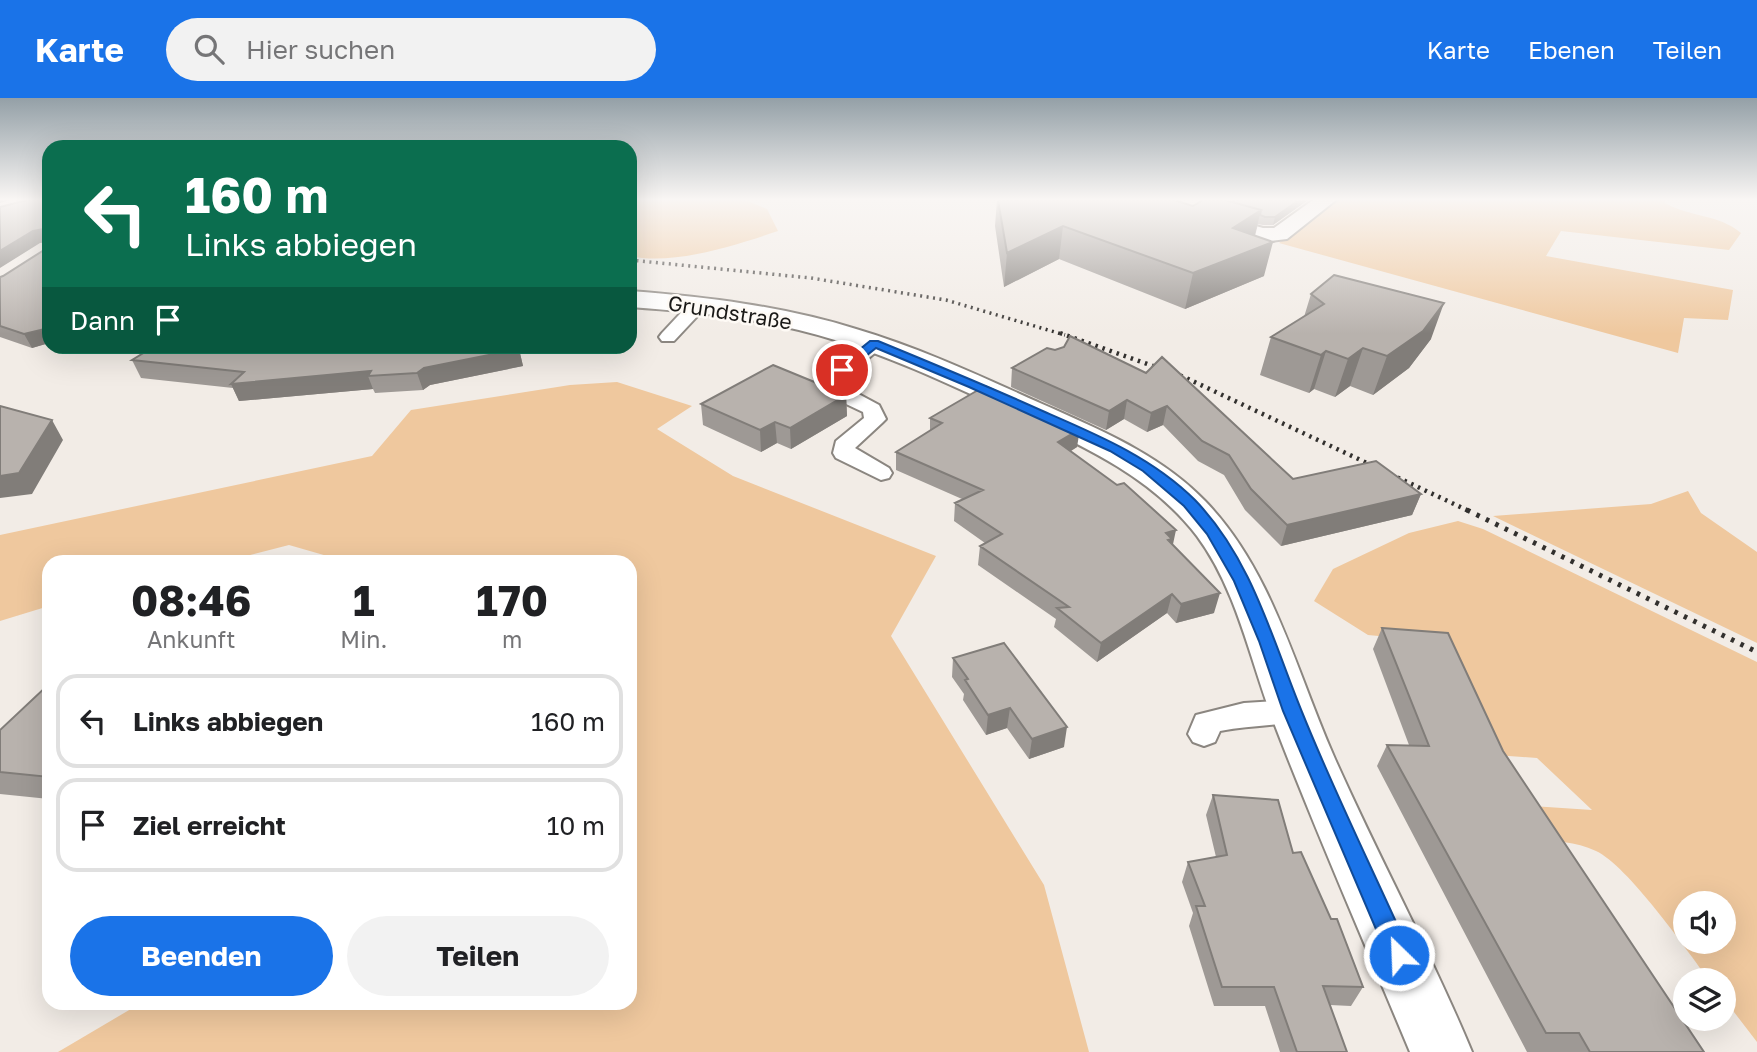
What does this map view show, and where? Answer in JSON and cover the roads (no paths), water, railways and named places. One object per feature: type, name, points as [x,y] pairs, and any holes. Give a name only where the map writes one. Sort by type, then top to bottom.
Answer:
[{"type":"main road","name":"Grundstraße","points":[[637,300],[698,305],[787,320],[874,344],[974,384],[1115,448],[1148,468],[1189,503],[1213,532],[1242,581],[1292,711],[1441,1052]]},
{"type":"lane","points":[[668,337],[698,305]]},
{"type":"lane","points":[[874,344],[826,383],[834,391],[872,409],[874,419],[844,446],[844,453],[881,473]]},
{"type":"lane","points":[[1203,734],[1207,723],[1244,714],[1292,711]]},
{"type":"railway","points":[[637,261],[811,278],[946,300],[1065,335]]},
{"type":"railway","points":[[1060,333],[1184,377],[1471,512]]},
{"type":"railway","points":[[1467,510],[1757,652]]}]
